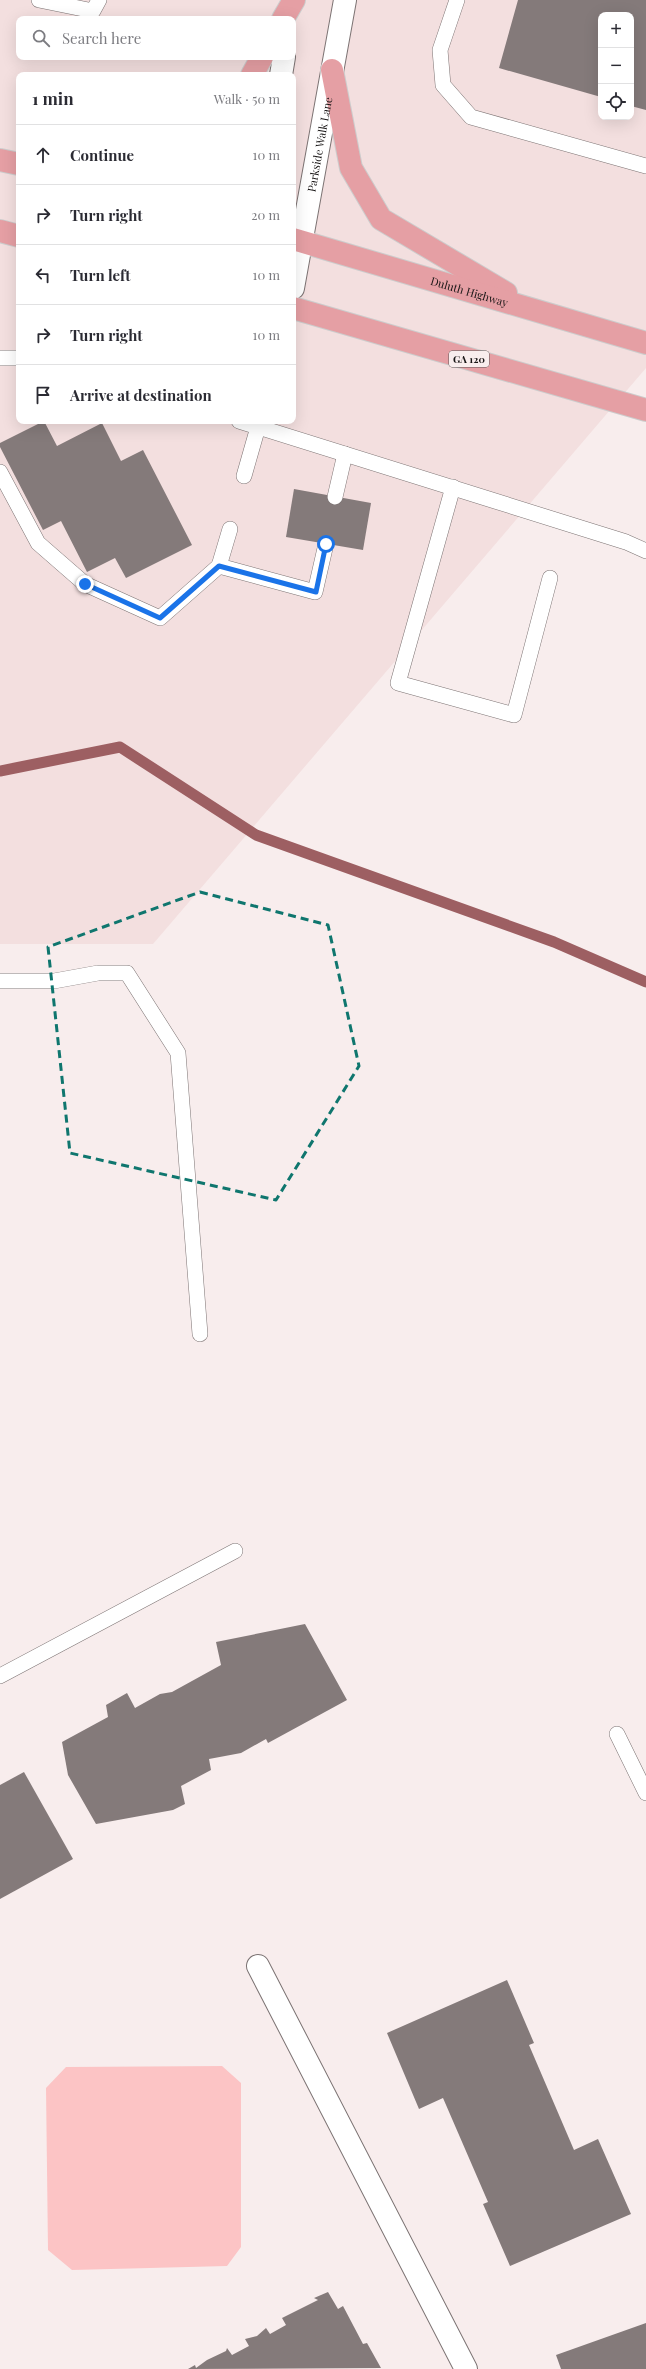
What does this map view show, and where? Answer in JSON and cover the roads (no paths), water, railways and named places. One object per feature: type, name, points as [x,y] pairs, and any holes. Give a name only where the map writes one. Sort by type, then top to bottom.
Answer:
[{"type":"main road","points":[[285,16],[294,0]]},
{"type":"main road","points":[[254,72],[260,60]]},
{"type":"main road","points":[[332,70],[351,168],[381,219],[535,310]]},
{"type":"main road","points":[[0,160],[16,163]]},
{"type":"main road","points":[[0,231],[16,235]]},
{"type":"main road","name":"Duluth Highway","points":[[298,240],[646,343]]},
{"type":"main road","name":"GA 120","points":[[296,309],[646,410]]},
{"type":"street","points":[[292,16],[294,0]]},
{"type":"street","name":"Parkside Walk Lane","points":[[296,259],[298,240],[345,0]]},
{"type":"street","points":[[282,72],[284,60]]},
{"type":"street","points":[[258,1966],[466,2369]]},
{"type":"lane","points":[[38,0],[93,11],[99,0]]},
{"type":"lane","points":[[457,0],[440,50],[443,85],[472,117],[646,166]]},
{"type":"lane","points":[[0,358],[16,358]]},
{"type":"lane","points":[[248,424],[626,542],[646,551]]},
{"type":"lane","points":[[244,476],[258,427]]},
{"type":"lane","points":[[335,497],[345,454]]},
{"type":"lane","points":[[0,472],[38,543],[85,584],[160,618],[219,566],[230,529]]},
{"type":"lane","points":[[452,488],[398,683],[514,715],[550,578]]},
{"type":"lane","points":[[219,566],[316,592],[326,544]]},
{"type":"lane","points":[[0,981],[54,981],[98,973],[127,973],[178,1053],[200,1334]]},
{"type":"lane","points":[[0,1676],[235,1551]]},
{"type":"lane","points":[[617,1734],[646,1793]]},
{"type":"waterway","points":[[0,771],[120,747],[256,835],[554,942],[646,982]]}]
